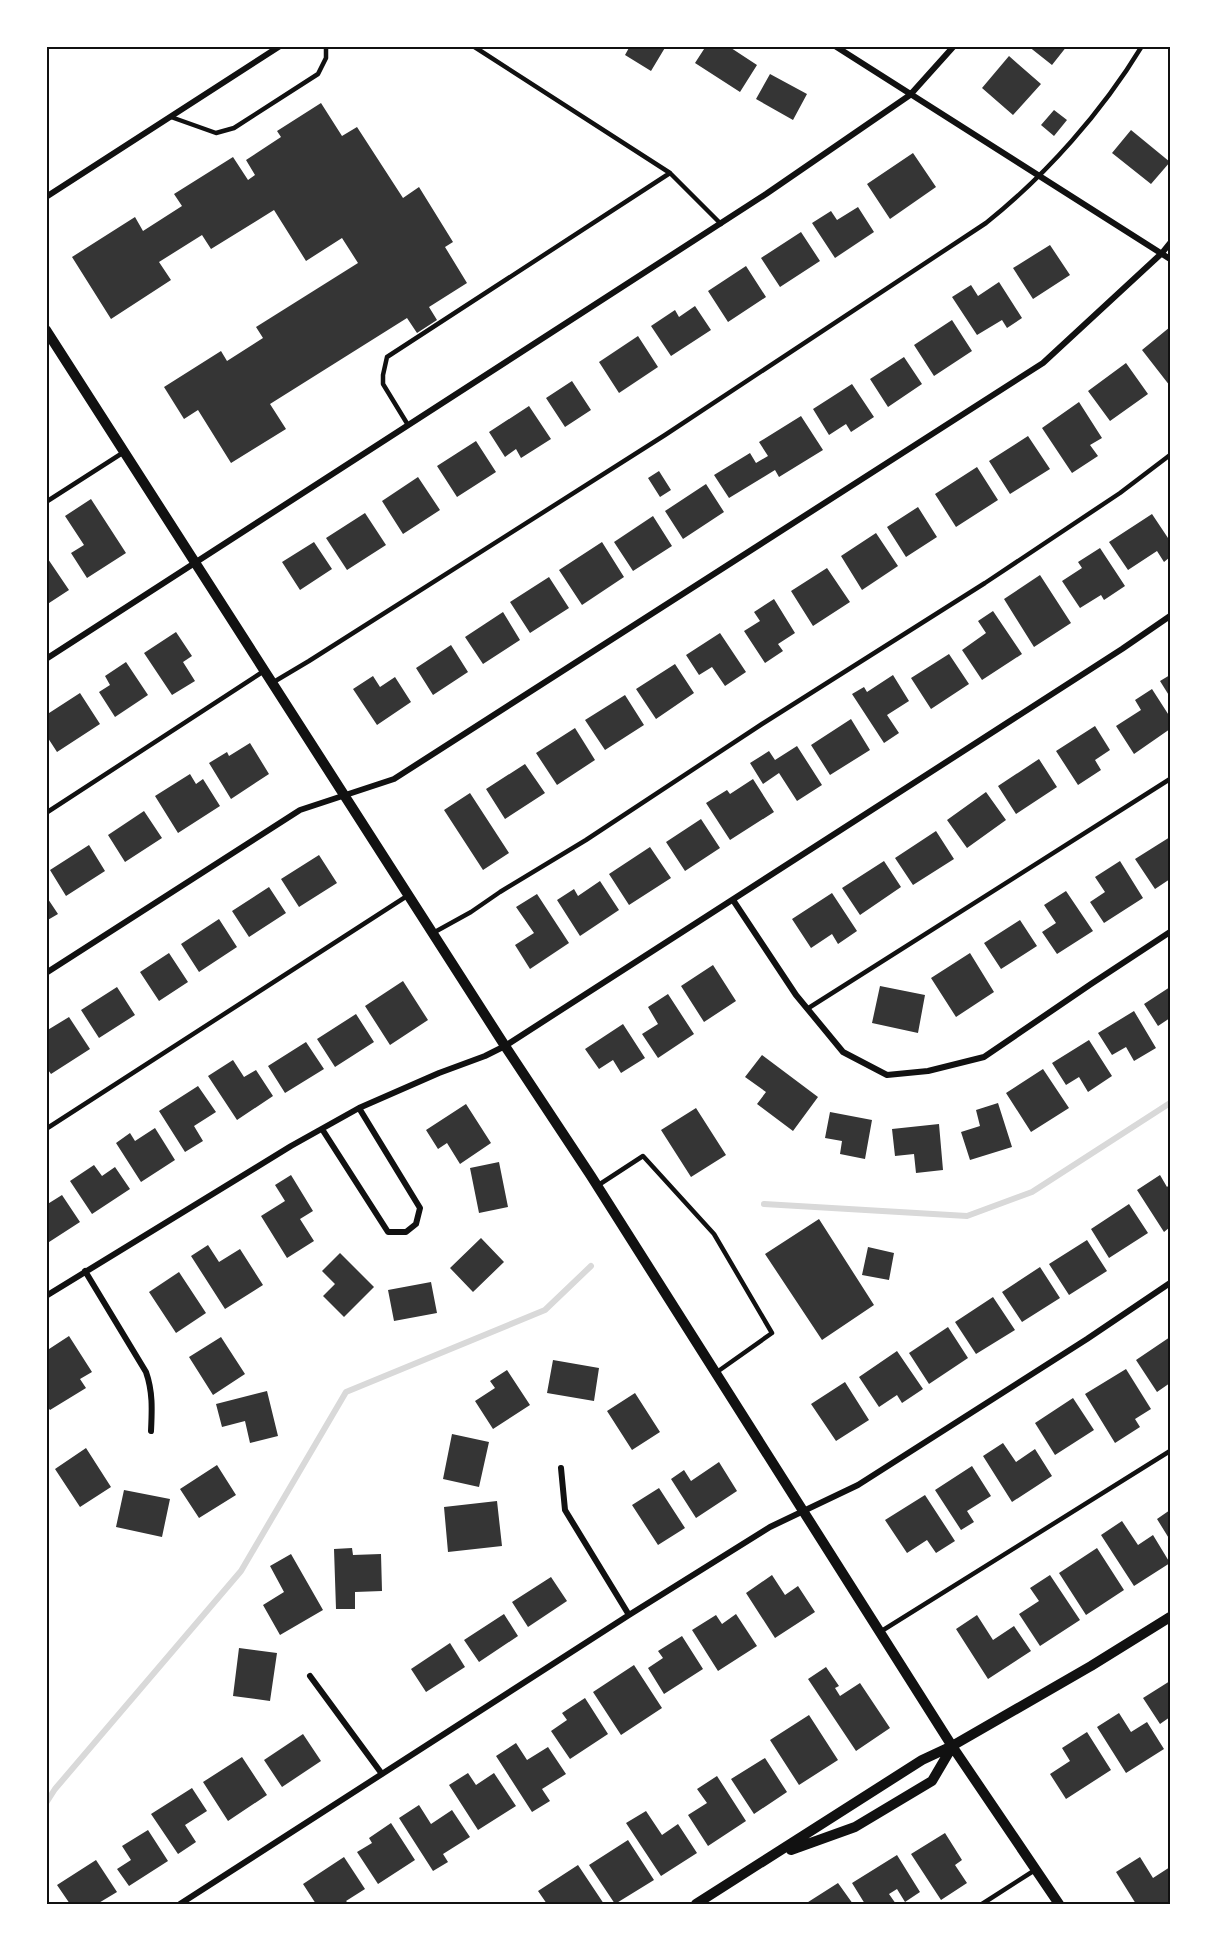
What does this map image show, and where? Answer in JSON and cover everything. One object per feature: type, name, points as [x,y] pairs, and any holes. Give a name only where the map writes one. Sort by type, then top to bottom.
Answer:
[{"type":"street","points":[[46,197],[280,46]]},
{"type":"street","points":[[835,46],[1170,259]]},
{"type":"street","points":[[46,659],[721,224],[910,94],[954,46]]},
{"type":"street","points":[[46,973],[300,810],[394,779],[1043,363],[1170,243]]},
{"type":"street","points":[[46,330],[597,1186],[952,1746],[1059,1905]]},
{"type":"street","points":[[46,1296],[359,1108],[505,1046],[1112,656],[1170,616]]},
{"type":"street","points":[[733,900],[796,995],[843,1052],[887,1075],[928,1071],[984,1057],[1170,932]]},
{"type":"street","points":[[322,1129],[388,1232],[406,1232],[416,1224],[420,1208],[359,1108]]},
{"type":"street","points":[[85,1271],[146,1371],[152,1388],[151,1431]]},
{"type":"street","points":[[180,1905],[629,1615],[770,1527],[858,1485],[1087,1339],[1170,1283]]},
{"type":"street","points":[[561,1468],[565,1510],[629,1615]]},
{"type":"street","points":[[696,1905],[922,1760],[952,1746],[1082,1672],[1170,1617]]},
{"type":"street","points":[[310,1676],[382,1774]]},
{"type":"street","points":[[772,1857],[855,1827],[932,1781],[952,1746]]},
{"type":"lane","points":[[171,117],[216,133],[234,128],[318,74],[326,58],[326,46]]},
{"type":"lane","points":[[473,46],[670,173],[721,224]]},
{"type":"lane","points":[[272,683],[665,435],[986,223],[1020,196],[1039,176],[1096,110],[1130,67],[1142,46]]},
{"type":"lane","points":[[408,425],[383,384],[382,375],[387,357],[670,173]]},
{"type":"lane","points":[[46,502],[124,452]]},
{"type":"lane","points":[[433,933],[586,840],[762,724],[985,583],[1120,493],[1170,455]]},
{"type":"lane","points":[[46,813],[264,671]]},
{"type":"lane","points":[[807,1009],[1170,779]]},
{"type":"lane","points":[[46,1129],[408,895]]},
{"type":"lane","points":[[597,1186],[643,1156],[714,1234],[772,1333],[716,1373]]},
{"type":"lane","points":[[880,1632],[1170,1451]]},
{"type":"lane","points":[[982,1905],[1036,1870]]},
{"type":"building","points":[[630,46],[666,46],[651,71],[625,55]]},
{"type":"building","points":[[706,46],[728,46],[757,65],[740,92],[695,63]]},
{"type":"building","points":[[1028,46],[1067,46],[1052,65]]},
{"type":"building","points":[[1009,56],[1041,84],[1013,115],[982,88]]},
{"type":"building","points":[[770,74],[807,94],[793,120],[756,99]]},
{"type":"building","points":[[321,103],[342,136],[357,127],[403,198],[419,187],[453,242],[445,247],[467,283],[429,307],[437,320],[417,333],[407,318],[270,404],[286,429],[231,463],[198,410],[184,419],[164,387],[221,351],[227,361],[263,338],[256,327],[358,263],[342,238],[306,261],[274,210],[211,249],[202,235],[159,262],[171,280],[111,319],[72,257],[135,217],[143,231],[182,206],[174,194],[233,157],[248,180],[255,175],[246,160],[281,137],[277,131]]},
{"type":"building","points":[[1054,110],[1067,120],[1054,136],[1041,125]]},
{"type":"building","points":[[1131,130],[1170,162],[1151,184],[1112,153]]},
{"type":"building","points":[[913,153],[936,187],[890,219],[867,184]]},
{"type":"building","points":[[858,207],[874,232],[835,258],[812,223],[831,211],[837,220]]},
{"type":"building","points":[[801,232],[820,261],[780,287],[761,258]]},
{"type":"building","points":[[1050,245],[1070,275],[1033,299],[1013,268]]},
{"type":"building","points":[[746,266],[766,297],[728,322],[708,291]]},
{"type":"building","points":[[999,282],[1022,318],[1007,328],[1002,320],[977,335],[952,297],[971,285],[978,296]]},
{"type":"building","points":[[695,306],[711,330],[671,356],[651,326],[675,310],[679,317]]},
{"type":"building","points":[[952,320],[972,351],[934,376],[914,345]]},
{"type":"building","points":[[1170,327],[1170,386],[1142,350]]},
{"type":"building","points":[[638,336],[658,367],[619,393],[599,362]]},
{"type":"building","points":[[904,357],[922,384],[888,407],[870,379]]},
{"type":"building","points":[[1126,363],[1148,394],[1110,421],[1088,391]]},
{"type":"building","points":[[572,381],[591,410],[565,427],[546,398]]},
{"type":"building","points":[[852,384],[874,417],[851,432],[846,424],[829,435],[813,409]]},
{"type":"building","points":[[1079,402],[1102,438],[1090,445],[1098,456],[1072,473],[1042,428]]},
{"type":"building","points":[[529,406],[551,439],[521,458],[516,449],[505,457],[489,432]]},
{"type":"building","points":[[801,416],[823,450],[779,477],[775,470],[729,498],[714,475],[750,453],[756,463],[768,456],[759,442]]},
{"type":"building","points":[[1028,436],[1050,469],[1010,494],[989,461]]},
{"type":"building","points":[[476,441],[496,472],[457,497],[437,466]]},
{"type":"building","points":[[977,467],[998,500],[956,527],[935,494]]},
{"type":"building","points":[[659,471],[671,490],[660,497],[648,478]]},
{"type":"building","points":[[418,477],[440,510],[403,534],[382,501]]},
{"type":"building","points":[[706,484],[724,512],[683,539],[665,511]]},
{"type":"building","points":[[91,499],[126,553],[87,578],[71,553],[84,545],[65,516]]},
{"type":"building","points":[[918,507],[937,537],[906,557],[887,527]]},
{"type":"building","points":[[365,513],[386,545],[347,570],[326,538]]},
{"type":"building","points":[[1152,514],[1170,541],[1170,557],[1164,562],[1157,551],[1128,570],[1109,542]]},
{"type":"building","points":[[653,516],[672,546],[633,571],[614,542]]},
{"type":"building","points":[[876,533],[898,566],[862,590],[841,556]]},
{"type":"building","points":[[314,542],[332,569],[300,590],[282,562]]},
{"type":"building","points":[[602,542],[624,577],[582,605],[559,570]]},
{"type":"building","points":[[1100,548],[1125,586],[1104,600],[1101,595],[1080,608],[1062,581],[1082,568],[1078,562]]},
{"type":"building","points":[[48,559],[69,590],[46,605],[46,561]]},
{"type":"building","points":[[827,568],[850,602],[813,626],[791,591]]},
{"type":"building","points":[[1040,575],[1071,623],[1034,647],[1004,599]]},
{"type":"building","points":[[549,577],[569,608],[530,633],[510,602]]},
{"type":"building","points":[[774,599],[795,633],[778,644],[783,651],[765,663],[744,631],[760,621],[754,612]]},
{"type":"building","points":[[993,611],[1022,654],[982,680],[962,650],[986,633],[978,621]]},
{"type":"building","points":[[503,612],[520,640],[483,664],[465,637]]},
{"type":"building","points":[[176,632],[192,656],[183,662],[195,681],[172,695],[144,653]]},
{"type":"building","points":[[720,633],[746,672],[725,686],[712,667],[699,675],[686,655]]},
{"type":"building","points":[[451,645],[468,672],[433,695],[416,668]]},
{"type":"building","points":[[949,654],[969,684],[931,709],[911,678]]},
{"type":"building","points":[[126,662],[148,695],[115,717],[99,692],[110,685],[105,676]]},
{"type":"building","points":[[675,664],[694,693],[656,719],[636,689]]},
{"type":"building","points":[[893,675],[909,701],[887,715],[899,733],[884,743],[852,694],[864,687],[867,692]]},
{"type":"building","points":[[1170,675],[1170,697],[1160,681]]},
{"type":"building","points":[[373,676],[380,687],[395,677],[411,702],[377,725],[353,689]]},
{"type":"building","points":[[1152,689],[1170,717],[1170,729],[1134,754],[1116,726],[1141,710],[1135,700]]},
{"type":"building","points":[[80,693],[100,724],[57,752],[46,735],[46,715]]},
{"type":"building","points":[[625,695],[644,725],[605,750],[585,720]]},
{"type":"building","points":[[851,719],[870,750],[830,775],[811,745]]},
{"type":"building","points":[[1095,726],[1110,750],[1095,760],[1101,770],[1078,785],[1056,751]]},
{"type":"building","points":[[575,728],[595,760],[557,785],[536,753]]},
{"type":"building","points":[[250,743],[269,774],[231,799],[209,763],[227,752],[229,756]]},
{"type":"building","points":[[797,746],[822,785],[797,801],[779,773],[763,784],[750,763],[769,751],[775,760]]},
{"type":"building","points":[[1039,759],[1057,787],[1016,814],[998,786]]},
{"type":"building","points":[[525,764],[545,793],[505,819],[486,789]]},
{"type":"building","points":[[190,774],[196,784],[203,779],[220,806],[178,833],[155,796]]},
{"type":"building","points":[[753,779],[774,812],[730,840],[706,803],[727,790],[730,794]]},
{"type":"building","points":[[986,792],[1006,820],[967,848],[947,820]]},
{"type":"building","points":[[470,793],[509,853],[483,870],[444,810]]},
{"type":"building","points":[[144,811],[162,838],[125,862],[108,835]]},
{"type":"building","points":[[701,819],[720,848],[685,871],[666,842]]},
{"type":"building","points":[[936,831],[954,859],[913,885],[895,858]]},
{"type":"building","points":[[1170,837],[1170,879],[1155,889],[1135,859]]},
{"type":"building","points":[[89,845],[105,871],[66,896],[50,870]]},
{"type":"building","points":[[650,847],[671,878],[629,905],[609,874]]},
{"type":"building","points":[[319,855],[337,883],[299,907],[281,879]]},
{"type":"building","points":[[884,861],[901,887],[860,915],[842,888]]},
{"type":"building","points":[[1120,861],[1143,898],[1104,923],[1090,902],[1105,892],[1095,877]]},
{"type":"building","points":[[600,881],[619,910],[580,936],[557,900],[574,889],[578,896]]},
{"type":"building","points":[[269,887],[286,913],[249,937],[232,911]]},
{"type":"building","points":[[1066,891],[1093,931],[1057,954],[1042,932],[1056,923],[1044,905]]},
{"type":"building","points":[[832,893],[857,931],[838,944],[832,934],[811,948],[792,919]]},
{"type":"building","points":[[537,894],[569,943],[530,969],[515,945],[534,933],[516,907]]},
{"type":"building","points":[[46,896],[58,914],[46,921]]},
{"type":"building","points":[[219,919],[237,947],[199,972],[181,944]]},
{"type":"building","points":[[1020,920],[1037,946],[1001,969],[984,943]]},
{"type":"building","points":[[169,953],[188,982],[159,1001],[140,972]]},
{"type":"building","points":[[970,953],[994,992],[956,1017],[931,978]]},
{"type":"building","points":[[713,965],[736,1001],[704,1022],[681,986]]},
{"type":"building","points":[[403,981],[428,1020],[390,1045],[365,1006]]},
{"type":"building","points":[[880,986],[925,995],[918,1033],[872,1023]]},
{"type":"building","points":[[117,987],[135,1015],[99,1038],[81,1010]]},
{"type":"building","points":[[1170,987],[1170,1018],[1158,1026],[1144,1004]]},
{"type":"building","points":[[668,994],[694,1034],[658,1058],[642,1034],[658,1024],[648,1007]]},
{"type":"building","points":[[1134,1011],[1156,1048],[1134,1061],[1126,1047],[1112,1055],[1098,1033]]},
{"type":"building","points":[[356,1014],[374,1042],[335,1067],[317,1039]]},
{"type":"building","points":[[69,1017],[90,1049],[51,1074],[46,1067],[46,1031]]},
{"type":"building","points":[[623,1024],[645,1058],[621,1073],[613,1060],[599,1069],[585,1049]]},
{"type":"building","points":[[1089,1040],[1112,1076],[1088,1092],[1079,1077],[1066,1085],[1052,1063]]},
{"type":"building","points":[[306,1042],[324,1069],[285,1093],[268,1066]]},
{"type":"building","points":[[762,1055],[818,1097],[793,1131],[757,1104],[766,1092],[745,1077]]},
{"type":"building","points":[[233,1060],[244,1077],[256,1070],[273,1096],[237,1120],[208,1076]]},
{"type":"building","points":[[1043,1069],[1069,1108],[1031,1132],[1006,1093]]},
{"type":"building","points":[[198,1086],[216,1112],[194,1126],[203,1141],[185,1152],[159,1111]]},
{"type":"building","points":[[998,1103],[1012,1147],[970,1160],[961,1132],[980,1126],[976,1110]]},
{"type":"building","points":[[466,1104],[491,1143],[460,1164],[447,1143],[438,1149],[426,1130]]},
{"type":"building","points":[[696,1108],[726,1155],[691,1177],[661,1130]]},
{"type":"building","points":[[830,1112],[872,1120],[865,1159],[840,1154],[842,1141],[825,1138]]},
{"type":"building","points":[[939,1124],[943,1170],[916,1173],[914,1154],[895,1156],[892,1129]]},
{"type":"building","points":[[155,1128],[175,1160],[141,1182],[116,1143],[130,1133],[135,1141]]},
{"type":"building","points":[[499,1162],[508,1207],[479,1213],[470,1168]]},
{"type":"building","points":[[94,1165],[102,1176],[115,1167],[130,1189],[92,1214],[70,1181]]},
{"type":"building","points":[[291,1175],[313,1211],[300,1219],[314,1241],[287,1258],[261,1216],[285,1201],[275,1185]]},
{"type":"building","points":[[1160,1175],[1167,1187],[1170,1184],[1170,1227],[1164,1232],[1137,1190]]},
{"type":"building","points":[[62,1195],[80,1222],[46,1244],[46,1205]]},
{"type":"building","points":[[1129,1204],[1148,1233],[1109,1258],[1091,1229]]},
{"type":"building","points":[[819,1219],[874,1305],[822,1340],[765,1254]]},
{"type":"building","points":[[481,1238],[504,1262],[473,1292],[450,1268]]},
{"type":"building","points":[[1087,1240],[1107,1271],[1069,1295],[1049,1264]]},
{"type":"building","points":[[208,1245],[219,1262],[240,1249],[263,1285],[225,1309],[191,1256]]},
{"type":"building","points":[[868,1247],[894,1253],[889,1280],[862,1275]]},
{"type":"building","points":[[340,1253],[374,1287],[344,1317],[323,1296],[335,1284],[322,1271]]},
{"type":"building","points":[[1040,1267],[1060,1298],[1022,1322],[1002,1292]]},
{"type":"building","points":[[179,1272],[206,1313],[176,1333],[149,1292]]},
{"type":"building","points":[[431,1282],[437,1313],[394,1321],[388,1290]]},
{"type":"building","points":[[993,1297],[1015,1330],[976,1354],[955,1322]]},
{"type":"building","points":[[948,1327],[968,1358],[929,1384],[909,1353]]},
{"type":"building","points":[[69,1336],[92,1372],[80,1379],[86,1388],[50,1410],[46,1405],[46,1351]]},
{"type":"building","points":[[221,1337],[245,1374],[213,1395],[189,1357]]},
{"type":"building","points":[[1170,1337],[1170,1383],[1157,1392],[1136,1360]]},
{"type":"building","points":[[897,1351],[923,1389],[902,1403],[897,1395],[879,1407],[859,1377]]},
{"type":"building","points":[[553,1360],[599,1368],[594,1401],[547,1393]]},
{"type":"building","points":[[1126,1369],[1151,1409],[1135,1419],[1140,1427],[1115,1443],[1085,1394]]},
{"type":"building","points":[[507,1370],[530,1405],[493,1429],[475,1401],[495,1388],[490,1381]]},
{"type":"building","points":[[845,1382],[869,1420],[836,1441],[811,1404]]},
{"type":"building","points":[[267,1391],[278,1436],[250,1443],[245,1421],[222,1427],[216,1404]]},
{"type":"building","points":[[635,1393],[660,1432],[632,1450],[607,1411]]},
{"type":"building","points":[[1073,1398],[1094,1430],[1055,1455],[1035,1423]]},
{"type":"building","points":[[452,1434],[489,1442],[479,1487],[443,1479]]},
{"type":"building","points":[[1003,1443],[1016,1462],[1035,1449],[1052,1476],[1012,1502],[983,1456]]},
{"type":"building","points":[[86,1448],[111,1487],[80,1507],[55,1469]]},
{"type":"building","points":[[719,1462],[737,1491],[696,1518],[671,1479],[684,1470],[691,1481]]},
{"type":"building","points":[[217,1465],[236,1495],[199,1518],[180,1489]]},
{"type":"building","points":[[972,1466],[991,1496],[967,1511],[974,1522],[961,1530],[935,1490]]},
{"type":"building","points":[[659,1488],[685,1528],[658,1545],[632,1505]]},
{"type":"building","points":[[124,1490],[170,1499],[162,1537],[116,1527]]},
{"type":"building","points":[[925,1495],[955,1541],[936,1553],[927,1540],[907,1553],[885,1520]]},
{"type":"building","points":[[497,1501],[502,1546],[448,1552],[444,1507]]},
{"type":"building","points":[[1170,1510],[1170,1540],[1157,1519]]},
{"type":"building","points":[[1122,1521],[1138,1545],[1153,1535],[1170,1563],[1134,1586],[1101,1535]]},
{"type":"building","points":[[352,1548],[353,1555],[381,1554],[382,1591],[355,1592],[355,1609],[336,1609],[334,1549]]},
{"type":"building","points":[[1097,1548],[1124,1590],[1086,1615],[1059,1573]]},
{"type":"building","points":[[291,1554],[323,1610],[280,1635],[263,1605],[284,1592],[270,1566]]},
{"type":"building","points":[[772,1575],[785,1595],[798,1586],[815,1612],[775,1638],[746,1593]]},
{"type":"building","points":[[1050,1575],[1080,1620],[1040,1646],[1019,1614],[1039,1601],[1030,1588]]},
{"type":"building","points":[[551,1577],[567,1601],[528,1627],[512,1602]]},
{"type":"building","points":[[504,1614],[518,1636],[479,1662],[464,1640]]},
{"type":"building","points":[[736,1614],[757,1646],[718,1671],[692,1630],[716,1615],[722,1624]]},
{"type":"building","points":[[977,1615],[993,1640],[1014,1626],[1031,1651],[988,1679],[956,1629]]},
{"type":"building","points":[[682,1636],[703,1669],[664,1694],[648,1668],[663,1658],[658,1651]]},
{"type":"building","points":[[450,1643],[465,1667],[426,1692],[411,1669]]},
{"type":"building","points":[[239,1648],[277,1653],[270,1701],[233,1696]]},
{"type":"building","points":[[634,1665],[662,1708],[621,1735],[593,1692]]},
{"type":"building","points":[[826,1667],[839,1686],[835,1688],[840,1696],[860,1683],[890,1728],[856,1751],[808,1679]]},
{"type":"building","points":[[1170,1681],[1170,1717],[1160,1724],[1143,1698]]},
{"type":"building","points":[[585,1698],[608,1734],[570,1759],[551,1731],[567,1720],[562,1713]]},
{"type":"building","points":[[1119,1713],[1131,1732],[1147,1722],[1164,1749],[1126,1773],[1097,1727]]},
{"type":"building","points":[[809,1715],[838,1760],[799,1785],[770,1740]]},
{"type":"building","points":[[1087,1732],[1111,1770],[1066,1799],[1050,1774],[1070,1761],[1062,1748]]},
{"type":"building","points":[[303,1734],[321,1761],[282,1787],[264,1760]]},
{"type":"building","points":[[516,1743],[527,1760],[548,1747],[566,1774],[542,1789],[550,1801],[532,1812],[496,1756]]},
{"type":"building","points":[[242,1757],[267,1795],[228,1821],[203,1782]]},
{"type":"building","points":[[765,1758],[787,1792],[754,1814],[731,1779]]},
{"type":"building","points":[[468,1773],[476,1785],[494,1773],[516,1806],[478,1830],[449,1785]]},
{"type":"building","points":[[717,1776],[746,1821],[708,1846],[688,1815],[707,1803],[697,1789]]},
{"type":"building","points":[[192,1788],[207,1811],[185,1825],[196,1842],[178,1854],[151,1814]]},
{"type":"building","points":[[419,1805],[431,1824],[452,1810],[470,1837],[443,1854],[448,1862],[433,1871],[399,1818]]},
{"type":"building","points":[[646,1811],[662,1835],[678,1824],[697,1853],[661,1876],[626,1823]]},
{"type":"building","points":[[391,1823],[415,1860],[378,1884],[357,1852],[372,1843],[369,1838]]},
{"type":"building","points":[[148,1830],[168,1861],[129,1886],[117,1869],[131,1860],[122,1846]]},
{"type":"building","points":[[945,1833],[962,1860],[955,1865],[967,1883],[941,1900],[911,1854]]},
{"type":"building","points":[[628,1840],[654,1880],[615,1904],[589,1865]]},
{"type":"building","points":[[897,1855],[920,1892],[905,1902],[897,1889],[889,1894],[896,1904],[865,1904],[852,1883]]},
{"type":"building","points":[[344,1857],[365,1889],[346,1901],[349,1904],[316,1904],[303,1884]]},
{"type":"building","points":[[1140,1857],[1153,1878],[1170,1867],[1170,1904],[1136,1904],[1116,1872]]},
{"type":"building","points":[[96,1860],[117,1892],[97,1904],[70,1904],[57,1885]]},
{"type":"building","points":[[578,1865],[604,1904],[547,1904],[538,1891]]},
{"type":"building","points":[[838,1883],[853,1904],[805,1904]]},
{"type":"waterway","points":[[764,1204],[967,1216],[1032,1192],[1170,1103]]},
{"type":"waterway","points":[[46,1803],[55,1789],[241,1571],[346,1392],[545,1310],[591,1266]]}]
